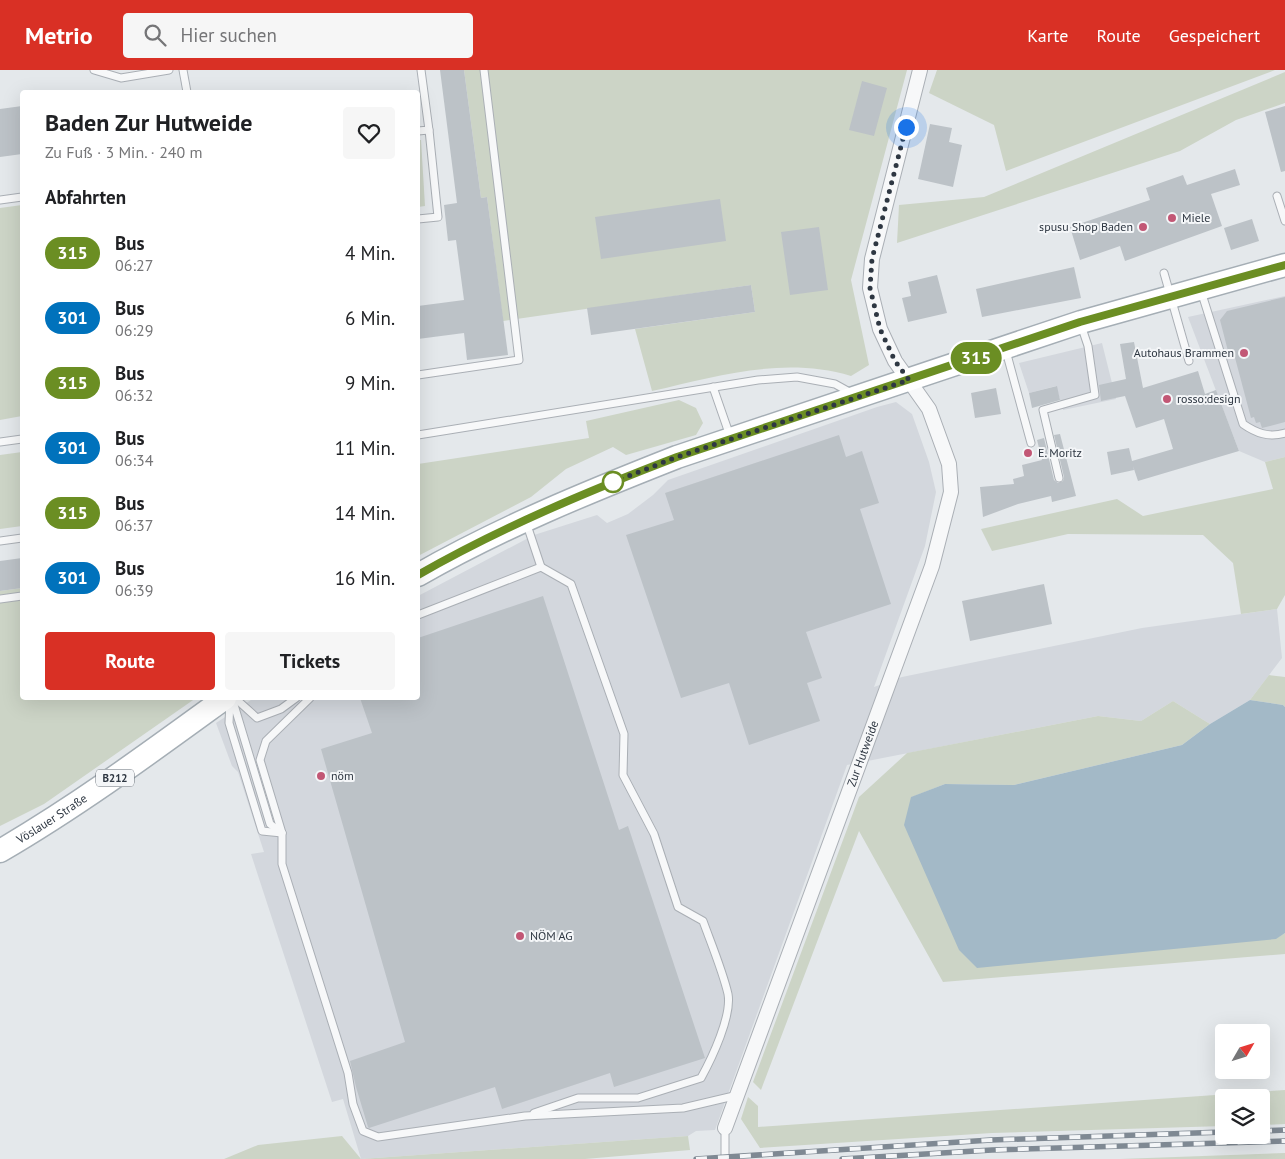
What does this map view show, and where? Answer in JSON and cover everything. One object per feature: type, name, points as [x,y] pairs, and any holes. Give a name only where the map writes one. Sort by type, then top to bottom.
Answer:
[{"type":"main road","points":[[420,574],[525,520],[668,460],[1080,322],[1285,265]]},
{"type":"main road","name":"Vöslauer Straße","points":[[0,851],[43,826],[121,774],[223,700]]},
{"type":"street","name":"Zur Hutweide","points":[[725,1128],[739,1095],[932,566],[951,492],[949,464],[929,409],[895,361],[880,329],[870,288],[872,259],[920,70]]},
{"type":"lane","points":[[94,70],[121,78],[169,70]]},
{"type":"lane","points":[[183,70],[187,90]]},
{"type":"lane","points":[[420,219],[438,217],[421,70]]},
{"type":"lane","points":[[420,375],[519,360],[484,70]]},
{"type":"lane","points":[[420,131],[429,130]]},
{"type":"lane","points":[[1277,196],[1285,221]]},
{"type":"lane","points":[[0,200],[20,197]]},
{"type":"lane","points":[[1164,273],[1189,361]]},
{"type":"lane","points":[[1200,288],[1243,424],[1254,432],[1277,435],[1285,433]]},
{"type":"lane","points":[[1059,478],[1043,410],[1095,396],[1088,346],[1080,322]]},
{"type":"lane","points":[[1005,348],[1031,443]]},
{"type":"lane","points":[[420,435],[758,380],[796,377],[835,384],[858,396]]},
{"type":"lane","points":[[713,387],[731,439]]},
{"type":"lane","points":[[0,442],[20,439]]},
{"type":"lane","points":[[525,520],[541,567],[571,584],[624,734],[623,775],[654,834],[678,907],[704,921],[728,996],[726,1018],[712,1057],[701,1078],[638,1098],[578,1098],[525,1116]]},
{"type":"lane","points":[[0,541],[20,538]]},
{"type":"lane","points":[[420,613],[541,567]]},
{"type":"lane","points":[[0,599],[20,596]]},
{"type":"lane","points":[[232,700],[229,723],[262,831],[282,833]]},
{"type":"lane","points":[[233,700],[270,824],[282,833]]},
{"type":"lane","points":[[234,700],[257,718],[281,709],[293,700]]},
{"type":"lane","points":[[308,700],[266,741],[260,760],[282,833],[282,864],[348,1073],[353,1104],[363,1131],[378,1138],[525,1116],[683,1108],[739,1095]]},
{"type":"lane","points":[[725,1128],[725,1159]]},
{"type":"shaded area","points":[[464,70],[907,70],[851,280],[869,365],[851,376],[826,370],[801,368],[751,370],[652,391],[635,329],[755,312],[751,285],[503,321],[487,197],[481,198]]},
{"type":"shaded area","points":[[937,70],[1275,70],[1006,171],[994,125],[929,93]]},
{"type":"shaded area","points":[[1285,72],[1285,103],[1236,120],[1180,151],[897,243],[899,205],[984,197]]},
{"type":"shaded area","points":[[420,140],[421,140],[425,206],[420,207]]},
{"type":"shaded area","points":[[20,205],[20,416],[0,420],[0,208]]},
{"type":"shaded area","name":"Autohaus Brammen","points":[[1285,296],[1285,457],[1265,462],[1239,451],[1188,317]]},
{"type":"shaded area","name":"Autohaus Brammen","points":[[1102,343],[1116,399],[1063,410],[1056,386],[1029,393],[1019,363]]},
{"type":"shaded area","points":[[679,400],[696,408],[703,423],[696,435],[626,455],[613,447],[566,469],[531,497],[420,555],[420,464],[589,438],[586,421]]},
{"type":"shaded area","name":"nöm","points":[[896,402],[912,414],[929,462],[936,492],[925,546],[874,687],[902,677],[1142,628],[1277,609],[1282,658],[1250,700],[1210,724],[1173,701],[1141,721],[1098,716],[847,765],[715,1130],[696,1131],[688,1136],[361,1159],[343,1099],[332,1102],[251,854],[264,852],[238,772],[232,766],[216,723],[251,700],[420,700],[420,595],[534,535],[597,515],[607,523],[628,514],[653,495],[668,480]]},
{"type":"shaded area","points":[[20,452],[20,526],[0,529],[0,455]]},
{"type":"shaded area","points":[[1285,457],[1285,595],[1277,609],[1241,614],[1233,563],[1203,535],[1068,534],[992,551],[981,529],[1117,499],[1143,516],[1273,489],[1265,462]]},
{"type":"shaded area","points":[[20,588],[20,700],[193,700],[44,804],[0,826],[0,591]]},
{"type":"shaded area","points":[[1269,675],[1285,677],[1285,707],[1283,705],[1250,700]]},
{"type":"shaded area","points":[[1173,701],[1210,724],[1182,745],[1014,785],[945,784],[912,797],[1275,939],[1285,933],[1285,954],[943,982],[859,831],[761,1090],[753,1082],[859,797],[907,753],[1098,716],[1141,721]]},
{"type":"shaded area","points":[[1285,1090],[1285,1124],[1270,1125],[1270,1091]]},
{"type":"shaded area","points":[[1215,1095],[1215,1126],[992,1133],[760,1148],[741,1119],[748,1097],[758,1106],[758,1127]]},
{"type":"shaded area","points":[[342,1136],[361,1159],[224,1159],[258,1145]]},
{"type":"shaded area","points":[[688,1136],[690,1150],[585,1159],[361,1159]]},
{"type":"shaded area","points":[[1285,1153],[1285,1159],[1120,1159]]},
{"type":"water","points":[[1250,700],[1283,705],[1285,707],[1285,933],[1276,939],[977,968],[959,950],[904,825],[911,797],[945,784],[1014,785],[1182,745],[1210,724]]},
{"type":"building","points":[[440,70],[464,70],[481,198],[487,197],[508,355],[467,360],[464,333],[420,339],[420,306],[464,300],[456,240],[448,241],[444,205],[457,203]]},
{"type":"building","points":[[862,81],[887,88],[874,136],[849,130]]},
{"type":"building","points":[[20,106],[20,154],[0,157],[0,109]]},
{"type":"building","points":[[1285,106],[1285,171],[1281,172],[1265,112]]},
{"type":"building","points":[[930,124],[952,128],[949,142],[962,145],[953,187],[918,179]]},
{"type":"building","points":[[1235,169],[1240,185],[1211,194],[1222,226],[1125,261],[1120,246],[1080,260],[1070,227],[1150,200],[1146,188],[1183,175],[1187,185]]},
{"type":"building","points":[[720,199],[726,241],[601,259],[595,217]]},
{"type":"building","points":[[1252,219],[1259,241],[1231,250],[1224,228]]},
{"type":"building","points":[[819,227],[828,290],[790,295],[781,232]]},
{"type":"building","points":[[1074,267],[1081,298],[982,317],[976,289]]},
{"type":"building","points":[[937,275],[947,313],[908,322],[902,298],[911,296],[908,282]]},
{"type":"building","points":[[751,285],[755,312],[591,335],[587,308]]},
{"type":"building","points":[[1285,297],[1285,422],[1262,428],[1260,422],[1256,423],[1254,417],[1251,418],[1234,354],[1229,355],[1220,320],[1227,311]]},
{"type":"building","points":[[1134,342],[1143,388],[1198,371],[1205,394],[1216,390],[1239,451],[1138,481],[1133,466],[1134,470],[1111,475],[1107,452],[1129,448],[1132,461],[1173,449],[1164,419],[1136,428],[1125,396],[1101,401],[1099,385],[1126,379],[1120,344]]},
{"type":"building","points":[[1057,386],[1060,400],[1032,408],[1029,393]]},
{"type":"building","points":[[996,388],[1001,414],[975,418],[971,393]]},
{"type":"building","points":[[1060,434],[1076,496],[1052,502],[1051,496],[1018,504],[983,517],[980,487],[1014,484],[1013,479],[1024,476],[1022,465],[1042,460],[1037,440],[1044,438],[1054,480],[1058,483],[1063,481],[1064,477],[1054,435]]},
{"type":"building","points":[[839,435],[846,457],[862,451],[879,503],[860,509],[891,604],[806,632],[822,678],[807,683],[820,721],[749,745],[729,683],[681,698],[626,535],[674,520],[665,493]]},
{"type":"building","points":[[20,558],[20,588],[0,591],[0,561]]},
{"type":"building","points":[[1044,584],[1052,624],[970,641],[962,601]]},
{"type":"building","name":"NÖM AG","points":[[543,596],[619,830],[628,826],[705,1058],[614,1087],[610,1073],[502,1109],[495,1087],[368,1127],[350,1061],[405,1042],[321,749],[372,733],[361,700],[420,700],[420,637]]},
{"type":"railway","points":[[1270,1131],[1285,1130]]},
{"type":"railway","points":[[696,1159],[991,1140],[1215,1132]]},
{"type":"railway","points":[[842,1159],[992,1150],[1285,1141]]},
{"type":"bus line","name":"315","points":[[420,574],[525,520],[677,457],[1080,322],[1285,265]]},
{"type":"place","name":"Miele","points":[[1172,218]]},
{"type":"place","name":"spusu Shop Baden","points":[[1143,227]]},
{"type":"place","name":"Autohaus Brammen","points":[[1244,353]]},
{"type":"place","name":"rosso:design","points":[[1167,399]]},
{"type":"place","name":"E. Moritz","points":[[1028,453]]},
{"type":"place","name":"nöm","points":[[321,776]]},
{"type":"place","name":"NÖM AG","points":[[520,936]]},
{"type":"route","points":[[613,482],[677,457],[909,380],[895,361],[880,329],[870,288],[872,259],[906,127]]}]
